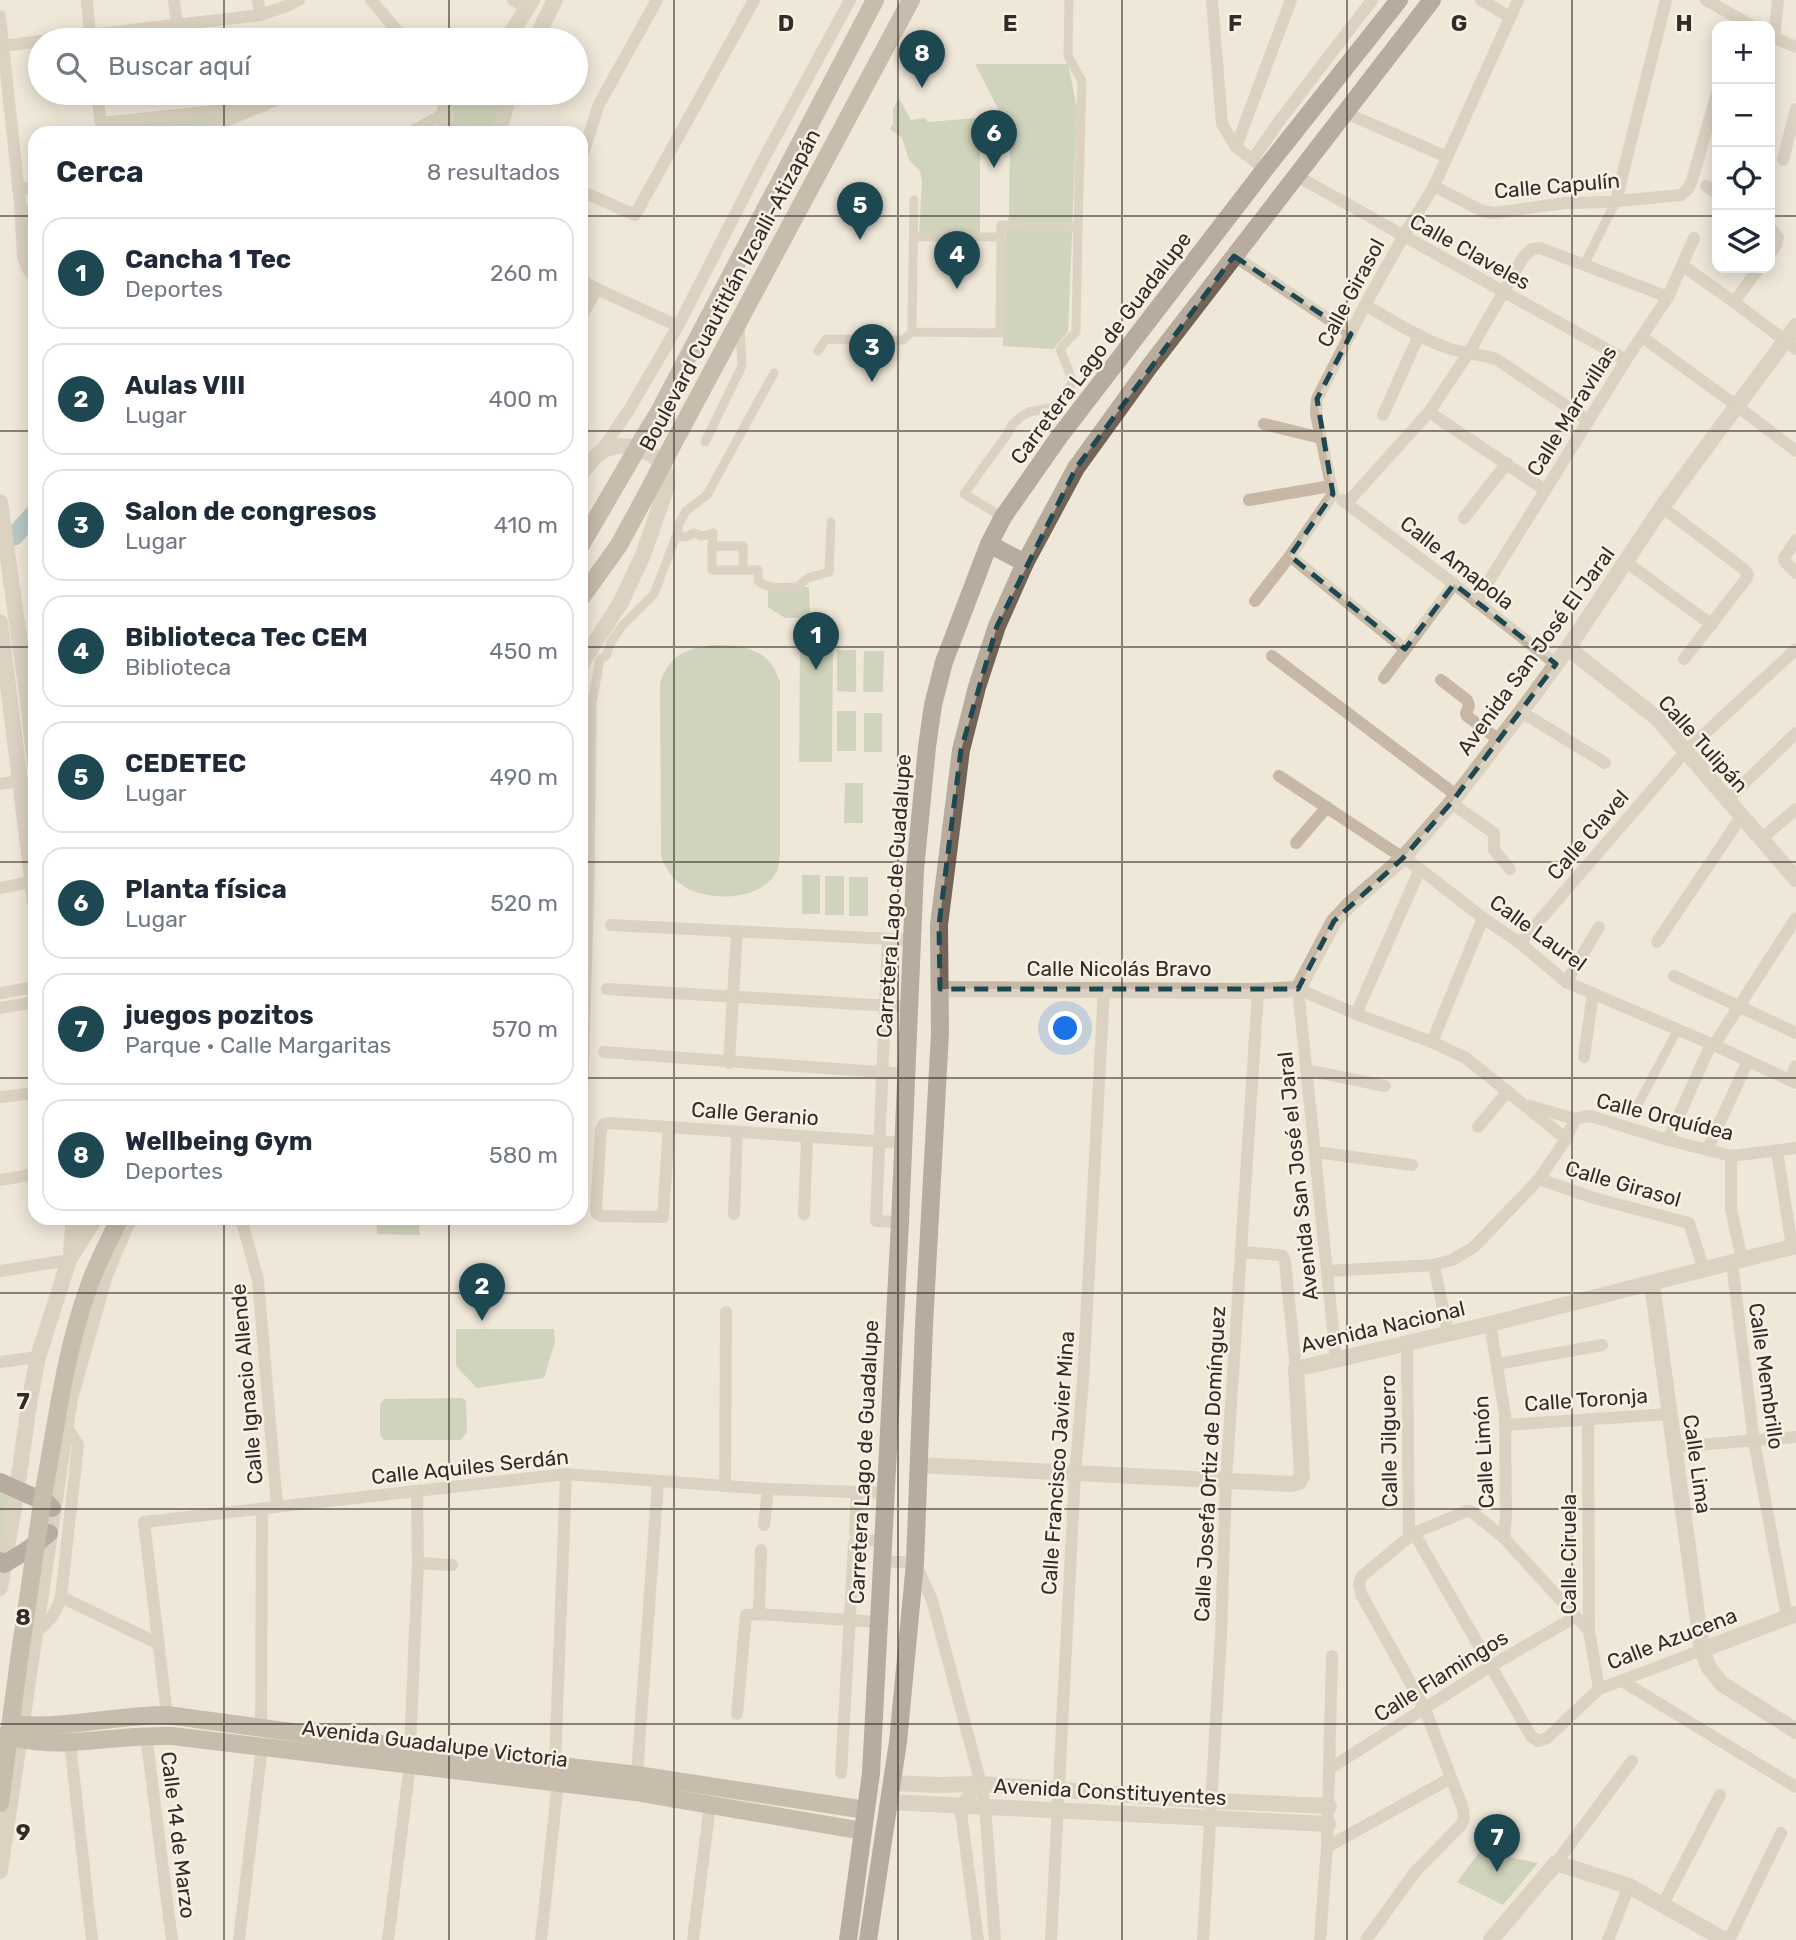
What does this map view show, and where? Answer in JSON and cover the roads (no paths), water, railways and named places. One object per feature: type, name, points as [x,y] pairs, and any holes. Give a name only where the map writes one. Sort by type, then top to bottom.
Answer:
[{"type":"main road","name":"Boulevard Cuautitlán Izcalli-Atizapán","points":[[588,533],[642,440],[875,0]]},
{"type":"main road","name":"Boulevard Cuautitlán Izcalli-Atizapán","points":[[588,588],[618,545],[651,486],[912,0]]},
{"type":"main road","name":"Carretera Lago de Guadalupe","points":[[848,1940],[871,1773],[900,1222],[915,870],[927,747],[933,705],[944,662],[989,544],[1003,517],[1259,164],[1293,136],[1399,0]]},
{"type":"main road","points":[[868,1940],[893,1783],[915,1563],[940,1034],[939,925],[961,750],[977,687],[997,626],[1025,563],[1076,468],[1149,367],[1432,0]]},
{"type":"main road","points":[[1293,136],[1315,150]]},
{"type":"main road","points":[[989,544],[1025,563]]},
{"type":"main road","points":[[908,1032],[940,1034]]},
{"type":"main road","points":[[0,1738],[35,1488],[55,1374],[66,1323],[79,1283],[104,1225]]},
{"type":"main road","points":[[0,1803],[44,1490],[65,1376],[76,1326],[89,1286],[117,1225]]},
{"type":"main road","points":[[0,1482],[47,1503],[52,1508]]},
{"type":"main road","points":[[2,1563],[38,1544],[49,1533]]},
{"type":"main road","name":"Avenida Guadalupe Victoria","points":[[0,1738],[51,1726],[142,1715],[167,1715],[261,1727],[410,1756]]},
{"type":"main road","name":"Avenida Guadalupe Victoria","points":[[20,1732],[70,1742],[146,1735],[172,1736],[262,1746],[410,1756],[556,1773],[710,1805],[863,1831]]},
{"type":"main road","name":"Avenida Guadalupe Victoria","points":[[556,1773],[636,1775],[866,1810]]},
{"type":"street","points":[[87,0],[89,28]]},
{"type":"street","points":[[174,0],[177,25]]},
{"type":"street","points":[[258,0],[260,15]]},
{"type":"street","points":[[148,28],[260,15],[299,0]]},
{"type":"street","points":[[371,0],[390,28]]},
{"type":"street","points":[[541,28],[555,0]]},
{"type":"street","points":[[588,138],[599,104],[657,0]]},
{"type":"street","points":[[588,194],[635,215],[754,0]]},
{"type":"street","name":"Boulevard Cuautitlán Izcalli-Atizapán","points":[[588,466],[629,410],[678,326],[761,163],[850,0]]},
{"type":"street","points":[[1003,517],[964,494],[1020,416],[1055,407],[1073,382],[1060,349],[1076,332],[1082,81],[1068,56],[1069,0]]},
{"type":"street","points":[[1212,0],[1222,124],[1236,146],[1259,164],[1303,90],[1372,0]]},
{"type":"street","points":[[1236,146],[1291,0]]},
{"type":"street","points":[[1481,0],[1510,17]]},
{"type":"street","name":"Calle Girasol","points":[[1332,490],[1315,414],[1317,399],[1365,305],[1434,186],[1518,0]]},
{"type":"street","points":[[1584,265],[1616,201],[1666,0]]},
{"type":"street","points":[[1706,0],[1727,6],[1737,21]]},
{"type":"street","points":[[1775,21],[1778,0]]},
{"type":"street","points":[[513,28],[524,3]]},
{"type":"street","points":[[0,16],[23,257],[28,269]]},
{"type":"street","points":[[1775,38],[1796,47]]},
{"type":"street","points":[[3,46],[28,43]]},
{"type":"street","points":[[99,105],[102,126]]},
{"type":"street","points":[[444,126],[446,105]]},
{"type":"street","points":[[501,126],[506,105]]},
{"type":"street","points":[[117,126],[264,106]]},
{"type":"street","points":[[214,126],[264,106]]},
{"type":"street","name":"Calle Capulín","points":[[1434,186],[1482,211],[1494,213],[1565,203],[1681,195],[1688,188],[1712,109]]},
{"type":"street","points":[[1783,160],[1796,109]]},
{"type":"street","points":[[1346,113],[1447,157]]},
{"type":"street","points":[[422,126],[444,114]]},
{"type":"street","name":"Calle Claveles","points":[[1297,176],[1626,360]]},
{"type":"street","points":[[1706,186],[1712,190]]},
{"type":"street","points":[[18,189],[28,188]]},
{"type":"street","points":[[912,332],[914,200]]},
{"type":"street","points":[[20,204],[28,217]]},
{"type":"street","points":[[818,351],[826,339],[903,340],[912,332],[1000,333],[1001,225],[1078,228]]},
{"type":"street","points":[[914,237],[1000,237]]},
{"type":"street","name":"Calle Maravillas","points":[[1476,602],[1668,297],[1694,238]]},
{"type":"street","points":[[1347,503],[1429,412],[1468,354],[1524,256],[1532,249],[1540,248],[1668,297]]},
{"type":"street","points":[[1234,256],[1351,334]]},
{"type":"street","points":[[1683,266],[1790,344]]},
{"type":"street","points":[[1734,302],[1755,273]]},
{"type":"street","points":[[588,284],[678,326]]},
{"type":"street","points":[[588,305],[597,289]]},
{"type":"street","points":[[1365,305],[1448,348],[1496,359],[1589,421]]},
{"type":"street","points":[[705,442],[742,366],[740,322]]},
{"type":"street","name":"Avenida San José El Jaral","points":[[1298,989],[1334,921],[1403,858],[1521,712],[1568,648],[1662,507],[1737,405],[1790,344],[1796,326]]},
{"type":"street","points":[[1383,415],[1419,335]]},
{"type":"street","points":[[1642,337],[1796,451]]},
{"type":"street","points":[[588,949],[592,703],[600,659],[606,656],[611,642],[622,626],[654,594],[686,511],[707,495],[774,373]]},
{"type":"street","points":[[1429,412],[1545,490]]},
{"type":"street","points":[[1264,424],[1321,438]]},
{"type":"street","points":[[588,653],[621,602],[643,555],[666,489],[667,478],[664,468],[654,456],[634,447],[619,446],[600,452]]},
{"type":"street","points":[[1464,518],[1507,463]]},
{"type":"street","points":[[1249,500],[1332,490]]},
{"type":"street","points":[[1255,601],[1290,556],[1332,490]]},
{"type":"street","name":"Calle Amapola","points":[[1332,490],[1556,664]]},
{"type":"street","points":[[0,502],[1,526],[28,703]]},
{"type":"street","points":[[1662,507],[1748,575],[1684,659]]},
{"type":"street","points":[[677,534],[684,538],[694,533],[702,536],[713,533],[712,570],[758,570],[758,581],[763,585],[797,587],[808,578],[829,572],[831,522]]},
{"type":"street","points":[[1796,540],[1784,558],[1796,573]]},
{"type":"street","points":[[712,546],[743,546],[743,570]]},
{"type":"street","points":[[1290,556],[1405,649]]},
{"type":"street","points":[[1626,562],[1712,625]]},
{"type":"street","points":[[1384,678],[1454,584]]},
{"type":"street","points":[[0,622],[5,696],[28,839]]},
{"type":"street","name":"Calle Tulipán","points":[[1568,648],[1658,719],[1796,879]]},
{"type":"street","name":"Calle Clavel","points":[[1520,943],[1685,752],[1796,649]]},
{"type":"street","points":[[1272,656],[1494,833],[1494,850],[1510,869]]},
{"type":"street","points":[[1441,680],[1467,700],[1467,716],[1499,740]]},
{"type":"street","points":[[5,696],[27,694]]},
{"type":"street","points":[[1521,712],[1605,763]]},
{"type":"street","points":[[1727,800],[1796,733]]},
{"type":"street","name":"Calle Laurel","points":[[1279,776],[1420,869],[1520,943],[1566,982],[1793,1082]]},
{"type":"street","points":[[0,784],[20,781]]},
{"type":"street","points":[[1296,843],[1328,807]]},
{"type":"street","points":[[1761,839],[1796,809]]},
{"type":"street","points":[[1657,942],[1741,817]]},
{"type":"street","points":[[1356,1014],[1420,869]]},
{"type":"street","points":[[0,888],[28,883]]},
{"type":"street","points":[[1432,1042],[1483,918]]},
{"type":"street","points":[[1668,1140],[1713,1045],[1796,918]]},
{"type":"street","points":[[611,925],[911,940]]},
{"type":"street","points":[[1566,982],[1599,928]]},
{"type":"street","points":[[729,1063],[737,931]]},
{"type":"street","points":[[888,939],[877,1221],[900,1222]]},
{"type":"street","points":[[1674,976],[1796,1033]]},
{"type":"street","points":[[0,993],[28,988]]},
{"type":"street","points":[[607,989],[908,1007]]},
{"type":"street","name":"Calle Nicolás Bravo","points":[[940,989],[1298,989]]},
{"type":"street","name":"Calle Francisco Javier Mina","points":[[1051,1940],[1104,989]]},
{"type":"street","name":"Calle Orquídea","points":[[1298,989],[1466,1058],[1566,1139]]},
{"type":"street","name":"Avenida San José el Jaral","points":[[1298,989],[1336,1359]]},
{"type":"street","name":"Calle Josefa Ortiz de Domínguez","points":[[1203,1940],[1221,1635],[1226,1481],[1258,991]]},
{"type":"street","points":[[1584,1056],[1592,993]]},
{"type":"street","points":[[0,1008],[28,1004]]},
{"type":"street","points":[[1634,1112],[1678,1030]]},
{"type":"street","points":[[604,1052],[906,1074]]},
{"type":"street","points":[[1707,1150],[1748,1061]]},
{"type":"street","points":[[1793,1082],[1796,1066]]},
{"type":"street","points":[[1306,1070],[1385,1086]]},
{"type":"street","points":[[1478,1126],[1508,1091]]},
{"type":"street","points":[[0,1097],[28,1094]]},
{"type":"street","name":"Calle Orquídea","points":[[1527,1105],[1575,1119],[1594,1117],[1731,1156],[1796,1148]]},
{"type":"street","points":[[1327,1271],[1433,1265],[1452,1260],[1474,1247],[1539,1179],[1566,1139],[1575,1119]]},
{"type":"street","name":"Calle Geranio","points":[[669,1128],[663,1217],[597,1214],[601,1129],[604,1124],[737,1132],[879,1142],[903,1143]]},
{"type":"street","points":[[734,1214],[737,1132]]},
{"type":"street","points":[[804,1214],[807,1137]]},
{"type":"street","points":[[1777,1151],[1794,1246]]},
{"type":"street","points":[[1315,1152],[1412,1165]]},
{"type":"street","name":"Calle Membrillo","points":[[1731,1156],[1731,1209],[1754,1441],[1792,1616]]},
{"type":"street","points":[[0,1180],[28,1175]]},
{"type":"street","name":"Calle Girasol","points":[[1539,1179],[1594,1198],[1689,1223],[1704,1270]]},
{"type":"street","points":[[0,1588],[38,1357],[69,1260],[75,1225]]},
{"type":"street","points":[[0,1271],[69,1260],[91,1225]]},
{"type":"street","points":[[0,1871],[70,1398],[105,1275],[126,1225]]},
{"type":"street","name":"Calle Ignacio Allende","points":[[243,1225],[258,1280],[277,1506]]},
{"type":"street","name":"Avenida Nacional","points":[[918,1465],[1292,1484],[1299,1482],[1302,1476],[1296,1369],[1652,1284],[1794,1246]]},
{"type":"street","points":[[1241,1252],[1283,1256],[1296,1369]]},
{"type":"street","points":[[1433,1265],[1448,1333]]},
{"type":"street","name":"Calle Lima","points":[[1652,1284],[1702,1650]]},
{"type":"street","points":[[725,1486],[726,1312]]},
{"type":"street","name":"Calle Limón","points":[[1490,1324],[1506,1425],[1504,1538]]},
{"type":"street","name":"Calle Jilguero","points":[[1407,1343],[1411,1535],[1531,1736],[1538,1741]]},
{"type":"street","points":[[1497,1364],[1602,1345]]},
{"type":"street","points":[[0,1362],[38,1357]]},
{"type":"street","name":"Calle Toronja","points":[[1506,1425],[1668,1413]]},
{"type":"street","name":"Calle Ciruela","points":[[1588,1419],[1589,1631],[1600,1689]]},
{"type":"street","points":[[35,1633],[51,1619],[61,1597],[78,1445],[65,1424]]},
{"type":"street","points":[[1673,1447],[1796,1437]]},
{"type":"street","points":[[541,1940],[556,1773],[566,1474]]},
{"type":"street","name":"Calle Aquiles Serdán","points":[[157,1643],[144,1522],[566,1474],[768,1489],[886,1493]]},
{"type":"street","points":[[636,1775],[658,1481]]},
{"type":"street","points":[[764,1525],[768,1489]]},
{"type":"street","points":[[388,1940],[410,1756],[418,1563],[417,1491]]},
{"type":"street","points":[[855,1532],[858,1492]]},
{"type":"street","name":"Calle Ignacio Allende","points":[[261,1727],[262,1508]]},
{"type":"street","points":[[1366,1940],[1415,1872],[1464,1819],[1463,1809],[1425,1709],[1361,1594],[1359,1584],[1362,1576],[1411,1535],[1462,1511],[1472,1512],[1504,1538],[1589,1631]]},
{"type":"street","points":[[841,1773],[855,1544],[856,1540],[860,1539],[883,1541]]},
{"type":"street","points":[[759,1614],[761,1550]]},
{"type":"street","points":[[882,1561],[915,1563],[932,1600],[981,1784],[995,1940]]},
{"type":"street","points":[[418,1563],[452,1565]]},
{"type":"street","points":[[61,1597],[157,1643],[167,1715]]},
{"type":"street","points":[[737,1714],[746,1617],[749,1614],[878,1622]]},
{"type":"street","name":"Calle Azucena","points":[[1538,1741],[1547,1738],[1600,1689],[1792,1616]]},
{"type":"street","name":"Calle Flamingos","points":[[1329,1769],[1491,1666],[1575,1617]]},
{"type":"street","points":[[1702,1650],[1710,1668],[1722,1684],[1796,1731]]},
{"type":"street","points":[[1320,1940],[1329,1806],[1332,1656]]},
{"type":"street","points":[[1622,1681],[1796,1787]]},
{"type":"street","name":"Calle 14 de Marzo","points":[[146,1735],[172,1940]]},
{"type":"street","points":[[70,1742],[92,1940]]},
{"type":"street","points":[[239,1940],[262,1746]]},
{"type":"street","points":[[1492,1940],[1556,1863],[1632,1761]]},
{"type":"street","points":[[1327,1847],[1451,1778]]},
{"type":"street","name":"Avenida Constituyentes","points":[[893,1783],[981,1784],[1211,1801],[1329,1806]]},
{"type":"street","points":[[978,1940],[960,1805],[981,1784]]},
{"type":"street","points":[[1662,1904],[1720,1795]]},
{"type":"street","name":"Avenida Constituyentes","points":[[889,1802],[1328,1824]]},
{"type":"street","points":[[693,1940],[710,1805]]},
{"type":"street","points":[[1556,1863],[1629,1886],[1727,1940],[1781,1833]]},
{"type":"street","points":[[1608,1940],[1629,1886]]},
{"type":"waterway","points":[[14,536],[28,521]]},
{"type":"place","name":"Wellbeing Gym","points":[[922,88]]},
{"type":"place","name":"Planta física","points":[[994,168]]},
{"type":"place","name":"CEDETEC","points":[[860,240]]},
{"type":"place","name":"Biblioteca Tec CEM","points":[[957,289]]},
{"type":"place","name":"Salon de congresos","points":[[872,382]]},
{"type":"place","name":"Cancha 1 Tec","points":[[816,670]]},
{"type":"place","name":"Aulas VIII","points":[[482,1321]]},
{"type":"place","name":"juegos pozitos","points":[[1497,1872]]}]
